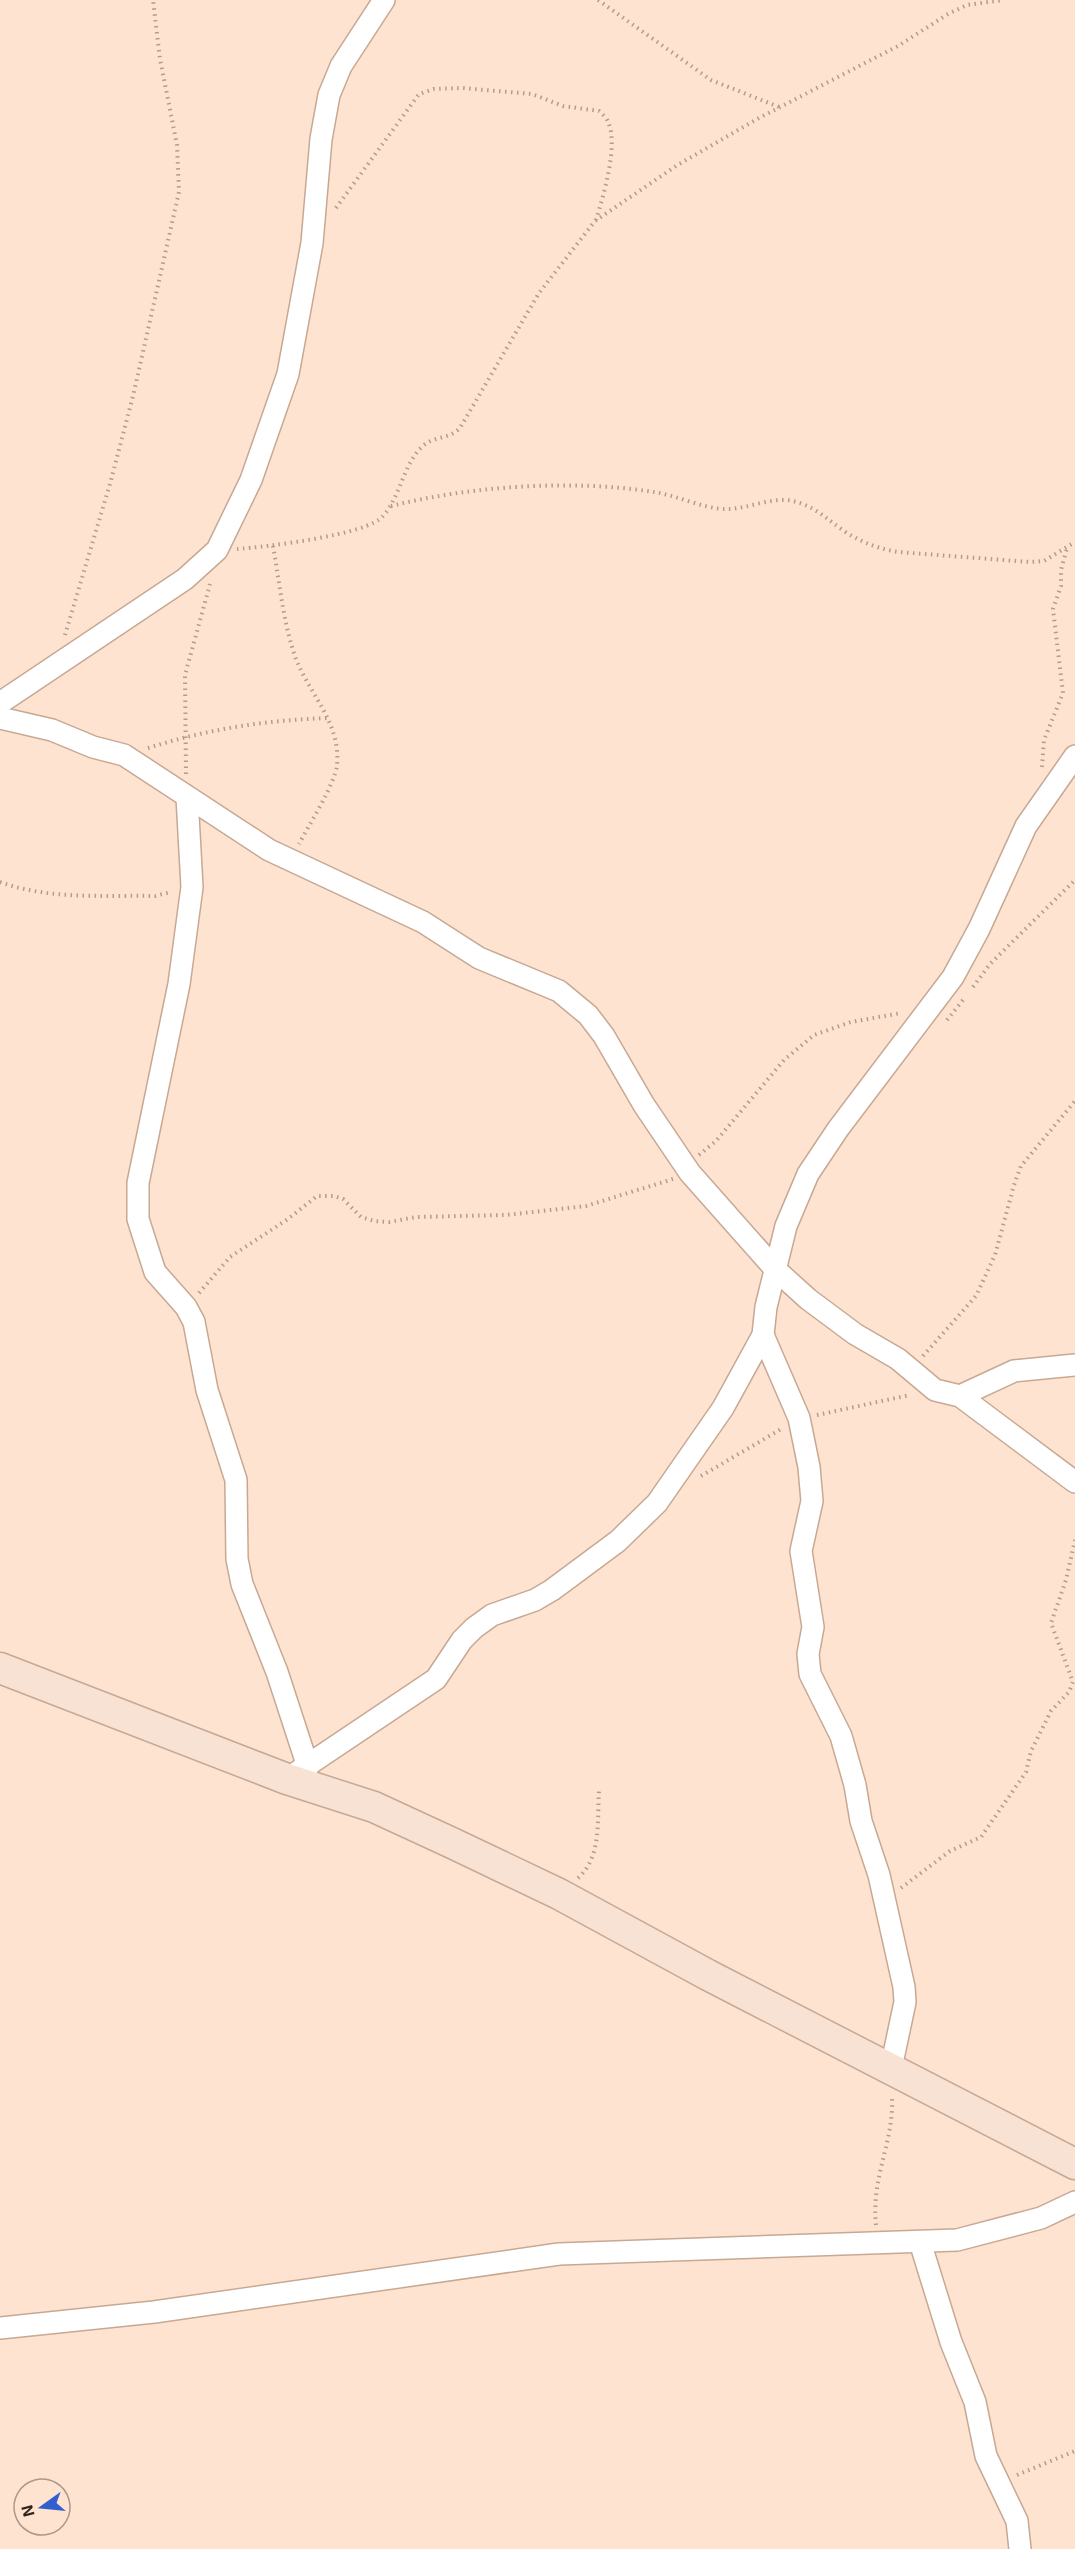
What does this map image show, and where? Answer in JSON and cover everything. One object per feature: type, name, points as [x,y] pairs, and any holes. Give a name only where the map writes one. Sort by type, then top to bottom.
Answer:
[{"type":"street","points":[[0,703],[185,579],[217,550],[251,480],[288,374],[312,243],[321,139],[329,95],[341,66],[384,0]]},
{"type":"street","points":[[0,718],[52,730],[93,747],[124,755],[269,850],[414,918],[439,931],[459,947],[510,972],[559,991],[572,1001],[604,1036],[644,1105],[689,1171],[776,1270],[808,1299],[855,1334],[898,1359],[935,1390],[960,1396],[1075,1482]]},
{"type":"street","points":[[297,1773],[436,1679],[462,1640],[474,1628],[492,1616],[542,1597],[618,1541],[657,1503],[697,1449],[746,1369],[763,1335],[766,1306],[786,1226],[808,1174],[838,1130],[936,1016],[1026,826],[1075,756]]},
{"type":"street","points":[[187,797],[192,887],[179,984],[138,1183],[138,1219],[155,1272],[186,1307],[194,1322],[207,1390],[236,1480],[237,1559],[242,1584],[277,1672],[297,1773]]},
{"type":"street","points":[[763,1335],[800,1418],[812,1501],[801,1551],[813,1627],[809,1668],[842,1736],[855,1785],[861,1821],[879,1875],[904,1987],[905,2002],[891,2068]]},
{"type":"street","points":[[960,1396],[1014,1371],[1075,1365]]},
{"type":"street","points":[[0,1668],[297,1773],[374,1808],[559,1894],[708,1975],[1075,2164]]},
{"type":"street","points":[[0,2328],[154,2312],[560,2254],[957,2240],[1041,2218],[1075,2202]]},
{"type":"street","points":[[920,2242],[951,2342],[975,2402],[986,2456],[1017,2521],[1020,2549]]},
{"type":"path","points":[[54,667],[110,484],[179,192],[177,145],[160,59],[153,0]]},
{"type":"path","points":[[598,0],[711,80],[780,107]]},
{"type":"path","points":[[187,797],[185,675],[205,608],[217,550],[273,546],[371,525],[382,518],[425,444],[455,434],[460,428],[539,293],[596,220],[676,166],[780,107],[898,46],[948,14],[967,5],[1003,0]]},
{"type":"path","points":[[312,243],[409,105],[419,94],[434,89],[462,88],[532,94],[563,106],[599,111],[608,122],[611,138],[604,192],[596,220]]},
{"type":"path","points":[[391,506],[431,496],[555,486],[603,487],[655,492],[726,509],[789,500],[807,505],[848,534],[879,548],[898,552],[1030,562],[1044,561],[1075,542]]},
{"type":"path","points":[[273,546],[285,621],[297,661],[329,718],[336,744],[337,766],[291,861]]},
{"type":"path","points":[[1047,797],[1042,767],[1044,740],[1058,709],[1063,681],[1053,609],[1061,586],[1061,570],[1067,547]]},
{"type":"path","points":[[124,755],[187,735],[236,725],[329,718]]},
{"type":"path","points":[[186,1307],[230,1257],[288,1219],[316,1196],[334,1196],[342,1199],[361,1216],[374,1221],[390,1222],[416,1217],[506,1215],[586,1206],[689,1171],[691,1161],[717,1141],[784,1060],[814,1035],[876,1016],[952,1017],[990,964],[1075,880]]},
{"type":"path","points":[[0,882],[19,889],[51,894],[155,896],[192,887]]},
{"type":"path","points":[[911,1369],[976,1296],[995,1255],[1014,1185],[1022,1166],[1075,1101]]},
{"type":"path","points":[[697,1479],[800,1418],[935,1390]]},
{"type":"path","points":[[884,1901],[950,1851],[975,1840],[985,1832],[1026,1772],[1031,1751],[1051,1711],[1069,1692],[1072,1676],[1051,1623],[1066,1580],[1075,1540]]},
{"type":"path","points":[[559,1894],[586,1871],[595,1856],[599,1790]]},
{"type":"path","points":[[878,2243],[874,2205],[876,2182],[893,2116],[891,2068]]},
{"type":"path","points":[[1000,2483],[1075,2451]]}]
